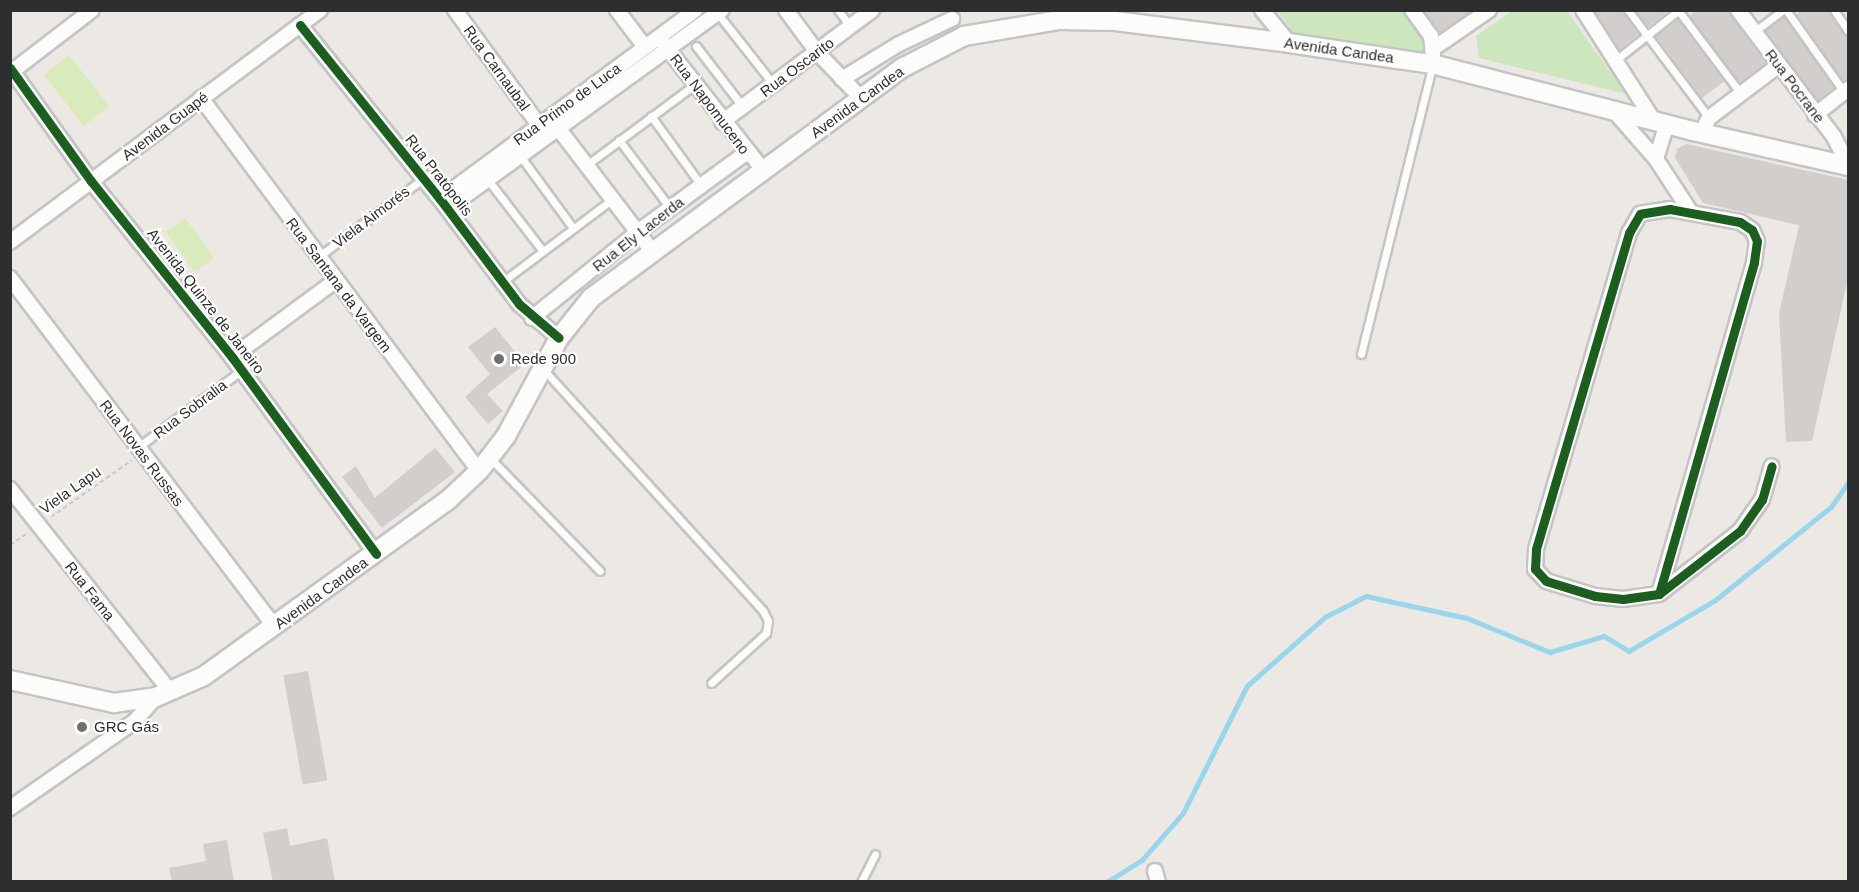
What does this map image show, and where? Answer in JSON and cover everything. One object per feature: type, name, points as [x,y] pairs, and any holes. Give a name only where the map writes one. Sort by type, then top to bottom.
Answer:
[{"type":"main road","name":"Avenida Candea","points":[[10,680],[114,703],[163,695],[204,676],[448,500],[485,465],[559,338],[591,298],[902,69],[964,36],[1031,22],[1110,16],[1289,43],[1433,56],[1613,110],[1661,122],[1705,125],[1848,165]]},
{"type":"street","points":[[11,71],[92,10]]},
{"type":"street","name":"Avenida Guapé","points":[[10,242],[320,10]]},
{"type":"street","name":"Rua Carnaubal","points":[[455,10],[544,122],[559,129],[588,164],[653,252]]},
{"type":"street","points":[[617,10],[645,47]]},
{"type":"street","name":"Rua Primo de Luca","points":[[440,199],[695,10]]},
{"type":"street","points":[[786,10],[817,52],[861,98]]},
{"type":"street","name":"Rua Oscarito","points":[[723,122],[872,10]]},
{"type":"street","points":[[1412,10],[1431,36],[1433,56]]},
{"type":"street","points":[[1433,56],[1474,15],[1489,10]]},
{"type":"street","points":[[1583,10],[1661,122],[1656,159]]},
{"type":"street","name":"Rua Pocrane","points":[[1738,10],[1815,115],[1848,165]]},
{"type":"street","points":[[466,195],[720,12]]},
{"type":"street","points":[[1268,12],[1289,43]]},
{"type":"street","points":[[842,79],[950,15],[964,36]]},
{"type":"street","name":"Rua Pratópolis","points":[[300,25],[424,178],[502,282],[532,318],[559,338]]},
{"type":"street","name":"Rua Napomuceno","points":[[659,37],[746,153],[763,170]]},
{"type":"street","points":[[1705,125],[1779,65]]},
{"type":"street","name":"Avenida Quinze de Janeiro","points":[[11,71],[91,181],[242,370],[376,554]]},
{"type":"street","points":[[1815,115],[1846,91]]},
{"type":"street","name":"Rua Santana da Vargem","points":[[201,98],[335,281],[485,465]]},
{"type":"street","points":[[1613,110],[1656,159],[1690,211]]},
{"type":"street","name":"Rua Ely Lacerda","points":[[532,318],[639,231],[746,153]]},
{"type":"street","points":[[1659,594],[1754,262],[1757,241],[1752,230],[1740,222],[1690,211],[1649,209],[1640,214],[1629,233],[1534,560],[1538,574],[1571,590],[1623,600],[1659,594],[1740,531],[1762,500],[1773,466]]},
{"type":"street","name":"Rua Novas Russas","points":[[10,278],[275,627]]},
{"type":"street","points":[[232,357],[335,281]]},
{"type":"street","name":"Rua Fama","points":[[10,489],[39,525],[163,695]]},
{"type":"street","points":[[10,808],[135,721],[163,695]]},
{"type":"lane","points":[[838,10],[850,26]]},
{"type":"lane","points":[[1628,10],[1705,125]]},
{"type":"lane","points":[[1755,31],[1785,10],[1846,91]]},
{"type":"lane","points":[[1834,10],[1848,31]]},
{"type":"lane","points":[[1617,59],[1679,11],[1741,94]]},
{"type":"lane","points":[[720,12],[773,84]]},
{"type":"lane","points":[[696,46],[743,107]]},
{"type":"lane","points":[[1361,354],[1433,56]]},
{"type":"lane","points":[[588,164],[694,85]]},
{"type":"lane","points":[[651,116],[701,185]]},
{"type":"lane","points":[[619,140],[670,208]]},
{"type":"lane","points":[[521,157],[573,228]]},
{"type":"lane","name":"Viela Aimorés","points":[[318,257],[424,178]]},
{"type":"lane","points":[[488,180],[542,250]]},
{"type":"lane","points":[[502,282],[614,198]]},
{"type":"lane","points":[[543,369],[763,611],[768,621],[766,633],[711,683]]},
{"type":"lane","name":"Rua Sobralia","points":[[140,450],[242,370]]},
{"type":"lane","points":[[485,465],[600,571]]},
{"type":"lane","points":[[861,882],[874,854]]},
{"type":"green space","points":[[1278,11],[1407,11],[1433,45],[1424,52],[1294,34]]},
{"type":"green space","points":[[1512,11],[1567,11],[1626,94],[1479,58],[1476,36]]},
{"type":"green space","points":[[69,55],[109,106],[84,126],[44,75]]},
{"type":"green space","points":[[185,218],[214,258],[194,272],[166,232]]},
{"type":"building","points":[[1424,10],[1467,10],[1469,13],[1439,33]]},
{"type":"building","points":[[1594,10],[1622,10],[1639,34],[1619,50]]},
{"type":"building","points":[[1635,10],[1669,10],[1648,27]]},
{"type":"building","points":[[1697,10],[1729,10],[1767,63],[1740,83],[1689,16]]},
{"type":"building","points":[[1802,10],[1828,10],[1848,37],[1848,80],[1843,81],[1796,15]]},
{"type":"building","points":[[1784,16],[1834,88],[1818,101],[1765,31]]},
{"type":"building","points":[[1677,18],[1725,81],[1702,98],[1655,35]]},
{"type":"building","points":[[1686,144],[1848,180],[1848,278],[1812,441],[1786,442],[1779,314],[1799,225],[1703,203],[1675,158],[1677,149]]},
{"type":"building","name":"Rede 900","points":[[495,327],[525,364],[487,394],[503,411],[488,424],[465,397],[490,374],[468,347]]},
{"type":"building","points":[[435,448],[455,472],[382,528],[342,477],[356,466],[375,498]]},
{"type":"building","points":[[308,671],[327,780],[303,785],[283,675]]},
{"type":"building","points":[[287,828],[290,846],[327,838],[335,882],[273,882],[263,833]]},
{"type":"building","points":[[227,840],[234,882],[172,882],[169,868],[206,861],[203,844]]},
{"type":"waterway","points":[[1107,882],[1142,860],[1183,813],[1247,686],[1325,617],[1366,596],[1467,618],[1550,652],[1604,636],[1629,651],[1714,601],[1831,507],[1848,483]]},
{"type":"cycle path","points":[[300,25],[440,199],[519,304],[559,338]]},
{"type":"cycle path","points":[[10,68],[91,181],[232,357],[376,554]]},
{"type":"cycle path","points":[[1659,594],[1754,262],[1757,241],[1752,230],[1740,222],[1670,209],[1640,214],[1629,233],[1536,550],[1535,569],[1546,581],[1595,596],[1623,599],[1659,594],[1740,531],[1762,500],[1772,466]]},
{"type":"place","name":"Rede 900","points":[[499,359]]},
{"type":"place","name":"GRC Gás","points":[[82,727]]}]
